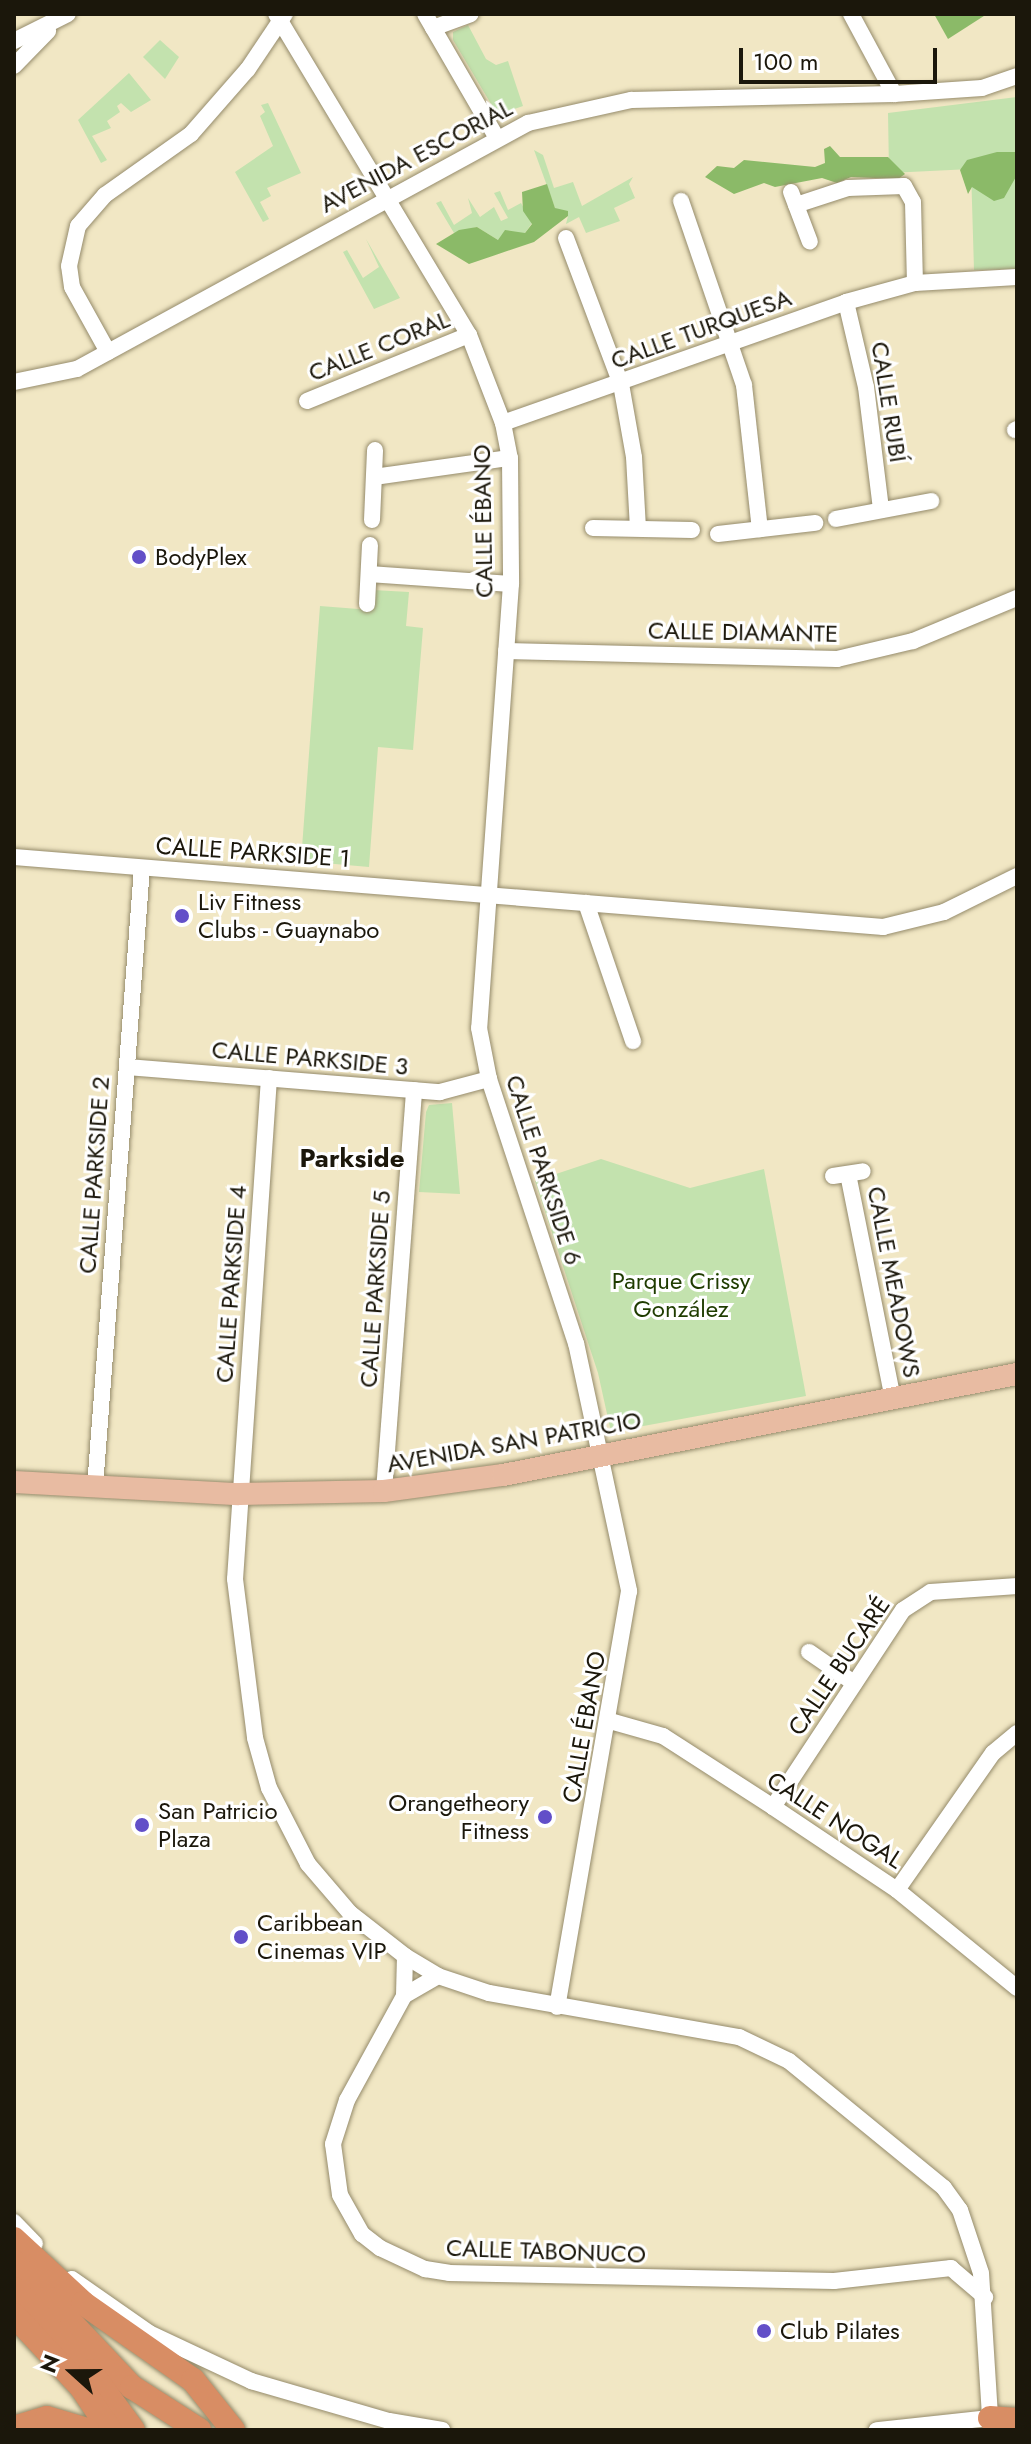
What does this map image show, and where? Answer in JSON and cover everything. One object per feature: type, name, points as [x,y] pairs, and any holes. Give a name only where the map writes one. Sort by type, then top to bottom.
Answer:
[{"type":"highway","points":[[14,2239],[83,2303],[206,2392],[233,2430]]},
{"type":"highway","points":[[14,2262],[132,2387],[199,2430]]},
{"type":"highway","points":[[14,2289],[90,2371],[133,2430]]},
{"type":"highway","points":[[14,2315],[82,2388],[110,2430]]},
{"type":"highway","points":[[14,2428],[47,2418],[87,2430]]},
{"type":"highway","points":[[990,2424],[1017,2420]]},
{"type":"main road","name":"AVENIDA SAN PATRICIO","points":[[14,1482],[239,1494],[384,1491],[604,1455],[1017,1374]]},
{"type":"street","points":[[16,62],[68,14]]},
{"type":"street","points":[[471,14],[429,21],[497,138]]},
{"type":"street","points":[[851,14],[894,94]]},
{"type":"street","points":[[108,352],[72,287],[69,266],[78,226],[105,195],[191,134],[230,91],[281,16]]},
{"type":"street","name":"CALLE ÉBANO","points":[[281,16],[469,335],[503,423],[510,458],[511,584],[487,895]]},
{"type":"street","points":[[14,39],[51,27]]},
{"type":"street","name":"AVENIDA ESCORIAL","points":[[14,382],[55,377],[108,352],[389,196],[497,138],[541,119],[631,100],[894,94],[982,88],[1017,76]]},
{"type":"street","points":[[810,242],[794,198],[848,188],[904,186],[913,202],[915,283]]},
{"type":"street","points":[[681,201],[734,343],[752,427],[760,529]]},
{"type":"street","points":[[566,238],[621,384],[634,457],[638,528]]},
{"type":"street","name":"CALLE TURQUESA","points":[[503,423],[621,384],[846,302],[915,283],[1017,277]]},
{"type":"street","name":"CALLE RUBÍ","points":[[846,302],[866,387],[881,510]]},
{"type":"street","name":"CALLE CORAL","points":[[307,401],[469,335]]},
{"type":"street","points":[[372,520],[375,450]]},
{"type":"street","points":[[374,477],[510,458]]},
{"type":"street","points":[[836,519],[931,501]]},
{"type":"street","points":[[718,534],[815,523]]},
{"type":"street","points":[[593,528],[692,530]]},
{"type":"street","points":[[367,604],[370,545]]},
{"type":"street","points":[[369,574],[511,584]]},
{"type":"street","name":"CALLE DIAMANTE","points":[[506,651],[837,659],[905,644],[1017,598]]},
{"type":"street","name":"CALLE PARKSIDE 1","points":[[14,857],[883,927],[944,912],[1017,876]]},
{"type":"street","name":"CALLE PARKSIDE 2","points":[[95,1487],[142,868]]},
{"type":"street","name":"CALLE PARKSIDE 6","points":[[487,895],[479,1028],[489,1079],[576,1343],[604,1455]]},
{"type":"street","points":[[586,903],[633,1041]]},
{"type":"street","name":"CALLE PARKSIDE 3","points":[[127,1067],[440,1092],[489,1079]]},
{"type":"street","name":"CALLE PARKSIDE 4","points":[[269,1078],[235,1579],[255,1738],[269,1788],[308,1864],[350,1913],[405,1956],[438,1976],[557,2007],[739,2037],[789,2061],[944,2188],[971,2235],[985,2297],[990,2424]]},
{"type":"street","name":"CALLE PARKSIDE 5","points":[[384,1491],[414,1090]]},
{"type":"street","name":"CALLE MEADOWS","points":[[848,1174],[893,1399]]},
{"type":"street","name":"CALLE ÉBANO","points":[[557,2007],[630,1602],[604,1455]]},
{"type":"street","name":"CALLE BUCARÉ","points":[[773,1807],[854,1683],[915,1599],[947,1589],[1017,1586]]},
{"type":"street","points":[[809,1652],[854,1683]]},
{"type":"street","name":"CALLE NOGAL","points":[[610,1721],[663,1736],[773,1807],[897,1890],[1017,1988]]},
{"type":"street","points":[[897,1890],[993,1753],[1017,1733]]},
{"type":"street","name":"CALLE TABONUCO","points":[[405,1956],[404,1996],[347,2100],[332,2151],[340,2195],[355,2223],[399,2259],[449,2273],[651,2279],[834,2281],[951,2268]]},
{"type":"street","points":[[404,1996],[438,1976]]},
{"type":"street","points":[[14,2222],[85,2289],[175,2348],[251,2381],[318,2402],[442,2430]]},
{"type":"street","points":[[971,2235],[951,2268],[985,2297]]},
{"type":"street","points":[[877,2430],[990,2424]]},
{"type":"green space","points":[[934,14],[987,14],[948,39]]},
{"type":"green space","points":[[468,25],[486,59],[496,65],[508,61],[523,106],[503,113],[494,109],[453,40],[453,32]]},
{"type":"green space","points":[[160,40],[179,57],[165,79],[143,57]]},
{"type":"green space","points":[[129,73],[151,100],[131,112],[121,103],[117,106],[120,112],[107,121],[111,128],[92,136],[107,160],[101,163],[78,120]]},
{"type":"green space","points":[[1017,97],[1017,269],[974,270],[971,169],[889,173],[888,113]]},
{"type":"green space","points":[[268,103],[301,173],[267,188],[271,196],[260,202],[269,219],[263,222],[235,172],[273,146],[260,116],[265,112],[261,105]]},
{"type":"green space","points":[[830,146],[840,157],[888,157],[905,174],[898,179],[851,177],[837,183],[822,178],[775,187],[764,183],[734,194],[705,177],[717,166],[734,168],[744,160],[815,167],[825,163],[824,149]]},
{"type":"green space","points":[[534,150],[543,155],[554,188],[573,182],[582,206],[633,177],[629,184],[635,198],[614,208],[620,221],[586,233],[579,217],[566,224],[568,216],[555,208]]},
{"type":"green space","points":[[997,152],[1017,152],[1017,175],[1004,198],[994,201],[972,187],[968,194],[960,170],[967,160]]},
{"type":"green space","points":[[547,184],[555,208],[568,211],[568,216],[534,242],[469,264],[436,244],[459,230],[477,227],[498,240],[505,230],[525,233],[532,224],[523,211],[522,192]]},
{"type":"green space","points":[[500,191],[508,210],[521,203],[532,223],[525,233],[498,240],[477,227],[454,233],[436,203],[441,201],[454,225],[472,213],[468,198],[480,217],[494,207],[501,221],[508,218],[494,193]]},
{"type":"green space","points":[[366,239],[400,298],[374,309],[343,252],[347,250],[363,278],[379,267]]},
{"type":"green space","points":[[373,590],[409,592],[406,626],[423,628],[413,750],[378,747],[369,867],[301,861],[320,606],[371,610]]},
{"type":"green space","points":[[452,1103],[460,1194],[419,1192],[426,1112],[429,1105]]},
{"type":"green space","name":"Parque Crissy González","points":[[601,1159],[690,1188],[764,1169],[806,1396],[611,1432],[598,1373],[535,1181]]},
{"type":"place","name":"BodyPlex","points":[[139,557]]},
{"type":"place","name":"Liv Fitness Clubs - Guaynabo","points":[[182,916]]},
{"type":"place","name":"Orangetheory Fitness","points":[[545,1817]]},
{"type":"place","name":"San Patricio Plaza","points":[[142,1825]]},
{"type":"place","name":"Caribbean Cinemas VIP","points":[[241,1937]]},
{"type":"place","name":"Club Pilates","points":[[764,2331]]},
{"type":"district","name":"Parkside","points":[[352,1159]]}]
